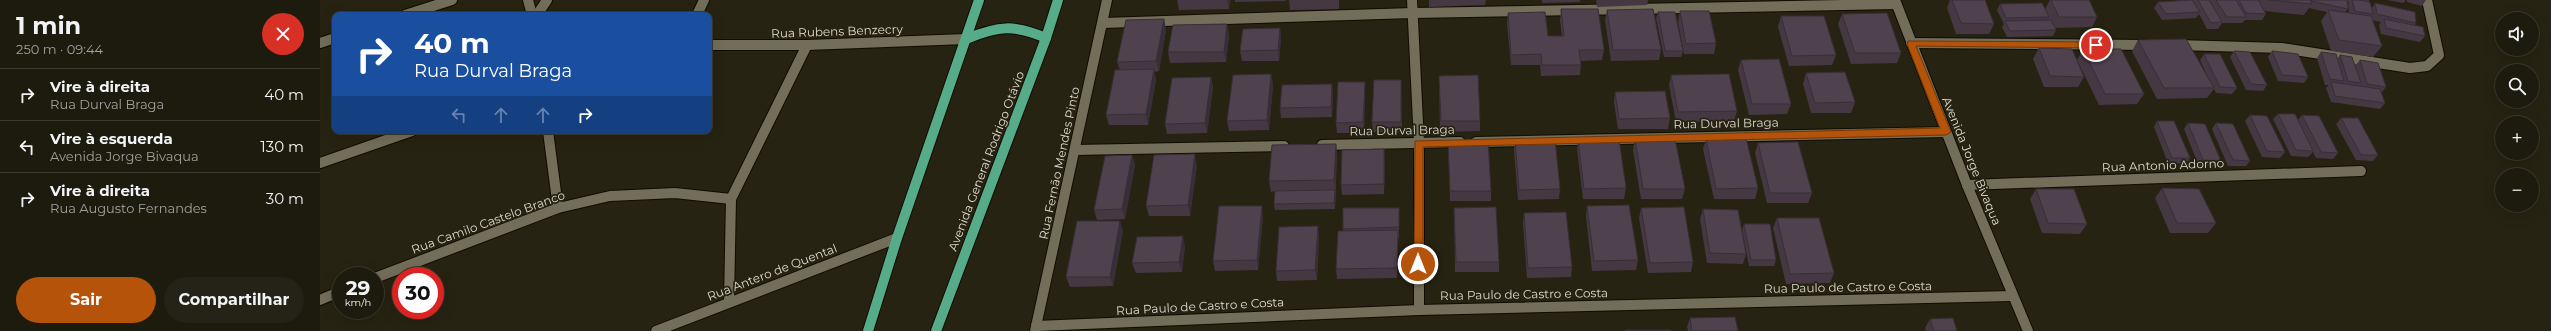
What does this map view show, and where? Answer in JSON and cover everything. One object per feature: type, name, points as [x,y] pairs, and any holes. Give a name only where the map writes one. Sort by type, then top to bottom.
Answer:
[{"type":"main road","points":[[868,331],[897,238],[979,0]]},
{"type":"main road","name":"Avenida General Rodrigo Otávio","points":[[936,331],[1046,38],[1058,0]]},
{"type":"main road","points":[[966,39],[993,28],[1010,26],[1025,28],[1046,38]]},
{"type":"street","points":[[414,12],[452,0]]},
{"type":"street","points":[[528,0],[531,12]]},
{"type":"street","points":[[539,12],[547,0]]},
{"type":"street","points":[[698,12],[704,0]]},
{"type":"street","name":"Rua Fernão Mendes Pinto","points":[[1035,329],[1107,0]]},
{"type":"street","points":[[1412,0],[1418,143],[1418,310]]},
{"type":"street","points":[[1911,44],[2273,47],[2317,52],[2359,61],[2423,67],[2434,62],[2439,55],[2427,0]]},
{"type":"street","points":[[1103,23],[1413,13],[1896,2]]},
{"type":"street","name":"Avenida Jorge Bivaqua","points":[[1896,2],[1911,44],[1967,185],[2012,296],[2028,331]]},
{"type":"street","points":[[320,43],[332,39]]},
{"type":"street","name":"Rua Rubens Benzecry","points":[[712,46],[807,45],[966,39]]},
{"type":"street","points":[[729,301],[731,199],[807,45]]},
{"type":"street","name":"Rua Durval Braga","points":[[1315,145],[1946,132]]},
{"type":"street","points":[[320,163],[403,134]]},
{"type":"street","points":[[548,134],[558,208]]},
{"type":"street","points":[[1075,150],[1291,146]]},
{"type":"street","name":"Rua Antonio Adorno","points":[[1967,185],[2361,171]]},
{"type":"street","name":"Rua Camilo Castelo Branco","points":[[384,275],[558,208],[610,196],[675,193],[731,199]]},
{"type":"street","name":"Rua Antero de Quental","points":[[656,331],[729,301],[897,238]]},
{"type":"street","points":[[320,300],[332,295]]},
{"type":"street","name":"Rua Paulo de Castro e Costa","points":[[1035,329],[1418,310],[2012,296]]},
{"type":"building","points":[[1952,0],[1985,0],[1994,24],[1961,23]]},
{"type":"building","points":[[2051,0],[2089,0],[2097,17],[2059,17]]},
{"type":"building","points":[[2192,0],[2200,12],[2166,14],[2158,2]]},
{"type":"building","points":[[2198,0],[2209,0],[2222,22],[2211,23]]},
{"type":"building","points":[[2216,0],[2236,0],[2246,17],[2227,17]]},
{"type":"building","points":[[2239,0],[2258,0],[2266,14],[2246,13]]},
{"type":"building","points":[[2269,0],[2310,0],[2312,4]]},
{"type":"building","points":[[2347,0],[2348,9],[2311,1]]},
{"type":"building","points":[[2352,0],[2370,2],[2373,14],[2355,11]]},
{"type":"building","points":[[2042,3],[2049,17],[2006,18],[2000,4]]},
{"type":"building","points":[[2375,3],[2415,12],[2416,23],[2377,14]]},
{"type":"building","points":[[1561,9],[1598,9],[1604,50],[1579,50],[1581,65],[1542,65],[1541,54],[1511,55],[1508,13],[1545,12],[1548,36],[1564,36]]},
{"type":"building","points":[[1653,9],[1661,50],[1613,50],[1607,10]]},
{"type":"building","points":[[2328,10],[2371,16],[2382,46],[2339,40]]},
{"type":"building","points":[[1680,11],[1709,11],[1716,43],[1686,44]]},
{"type":"building","points":[[1658,12],[1675,12],[1683,51],[1665,51]]},
{"type":"building","points":[[1887,13],[1901,53],[1855,53],[1842,14]]},
{"type":"building","points":[[1781,16],[1824,16],[1836,55],[1792,56]]},
{"type":"building","points":[[1164,19],[1156,61],[1117,62],[1126,20]]},
{"type":"building","points":[[2384,19],[2423,27],[2425,36],[2386,28]]},
{"type":"building","points":[[2051,20],[2056,30],[2010,31],[2005,21]]},
{"type":"building","points":[[1227,24],[1224,52],[1168,52],[1173,25]]},
{"type":"building","points":[[1280,28],[1278,50],[1240,51],[1243,29]]},
{"type":"building","points":[[2186,39],[2214,88],[2164,88],[2138,40]]},
{"type":"building","points":[[2039,48],[2072,49],[2084,77],[2050,76]]},
{"type":"building","points":[[2083,49],[2121,49],[2144,94],[2105,94]]},
{"type":"building","points":[[2234,51],[2250,52],[2267,85],[2251,84]]},
{"type":"building","points":[[2272,51],[2298,54],[2308,77],[2282,75]]},
{"type":"building","points":[[2321,52],[2336,54],[2344,81],[2330,79]]},
{"type":"building","points":[[2204,54],[2220,54],[2237,88],[2220,87]]},
{"type":"building","points":[[2340,55],[2352,57],[2361,83],[2348,81]]},
{"type":"building","points":[[1779,59],[1791,104],[1752,104],[1741,60]]},
{"type":"building","points":[[2360,60],[2378,63],[2386,87],[2367,84]]},
{"type":"building","points":[[1154,69],[1146,114],[1106,115],[1115,70]]},
{"type":"building","points":[[1845,72],[1855,102],[1815,103],[1806,73]]},
{"type":"building","points":[[1271,74],[1267,120],[1227,121],[1233,75]]},
{"type":"building","points":[[1729,74],[1737,111],[1678,112],[1671,75]]},
{"type":"building","points":[[1478,75],[1480,121],[1441,121],[1439,76]]},
{"type":"building","points":[[1211,77],[1205,123],[1165,124],[1172,78]]},
{"type":"building","points":[[1374,80],[1401,80],[1401,122],[1372,122]]},
{"type":"building","points":[[1338,82],[1365,82],[1363,122],[1336,123]]},
{"type":"building","points":[[2331,82],[2380,89],[2385,103],[2335,96]]},
{"type":"building","points":[[1332,84],[1331,107],[1280,108],[1282,85]]},
{"type":"building","points":[[1665,91],[1670,118],[1619,119],[1615,92]]},
{"type":"building","points":[[2278,114],[2295,114],[2313,151],[2296,150]]},
{"type":"building","points":[[2250,115],[2267,116],[2285,152],[2267,151]]},
{"type":"building","points":[[2302,115],[2319,116],[2338,153],[2321,152]]},
{"type":"building","points":[[2341,118],[2358,118],[2378,155],[2361,155]]},
{"type":"building","points":[[2157,121],[2174,121],[2190,158],[2172,158]]},
{"type":"building","points":[[2188,123],[2205,124],[2221,161],[2203,160]]},
{"type":"building","points":[[2216,123],[2233,124],[2250,161],[2233,160]]},
{"type":"building","points":[[1746,138],[1758,188],[1716,189],[1706,139]]},
{"type":"building","points":[[1555,139],[1560,189],[1519,190],[1515,140]]},
{"type":"building","points":[[1578,139],[1619,139],[1626,188],[1584,189]]},
{"type":"building","points":[[1635,139],[1675,139],[1685,189],[1643,189]]},
{"type":"building","points":[[1448,141],[1488,141],[1491,191],[1450,191]]},
{"type":"building","points":[[1798,142],[1812,193],[1770,193],[1758,143]]},
{"type":"building","points":[[1336,144],[1334,180],[1269,181],[1272,145]]},
{"type":"building","points":[[1384,149],[1384,184],[1341,185],[1342,150]]},
{"type":"building","points":[[1195,154],[1188,205],[1146,206],[1154,155]]},
{"type":"building","points":[[1132,155],[1122,209],[1094,210],[1105,156]]},
{"type":"building","points":[[2162,188],[2199,189],[2216,223],[2177,223]]},
{"type":"building","points":[[2036,189],[2074,189],[2087,224],[2048,223]]},
{"type":"building","points":[[1335,190],[1334,203],[1274,204],[1275,191]]},
{"type":"building","points":[[1629,205],[1638,260],[1594,261],[1587,206]]},
{"type":"building","points":[[1219,206],[1262,206],[1257,260],[1213,261]]},
{"type":"building","points":[[1496,207],[1499,262],[1456,262],[1454,208]]},
{"type":"building","points":[[1684,207],[1693,262],[1650,263],[1641,208]]},
{"type":"building","points":[[1343,208],[1399,208],[1399,227],[1343,229]]},
{"type":"building","points":[[1703,209],[1738,210],[1746,254],[1710,253]]},
{"type":"building","points":[[1566,212],[1572,267],[1528,268],[1524,213]]},
{"type":"building","points":[[1777,218],[1819,218],[1834,273],[1790,274]]},
{"type":"building","points":[[1077,221],[1120,221],[1110,277],[1066,277]]},
{"type":"building","points":[[1744,224],[1770,224],[1776,260],[1751,260]]},
{"type":"building","points":[[1318,226],[1315,270],[1276,271],[1279,227]]},
{"type":"building","points":[[1398,230],[1397,268],[1336,269],[1338,231]]},
{"type":"building","points":[[1183,236],[1179,262],[1132,263],[1137,237]]},
{"type":"building","points":[[1735,317],[1738,331],[1692,331],[1690,318]]},
{"type":"building","points":[[1953,318],[1957,331],[1934,331],[1930,319]]},
{"type":"building","points":[[1671,330],[1671,331],[1625,331]]},
{"type":"route","points":[[1418,264],[1418,143],[1946,132],[1911,44],[2096,45]]}]
